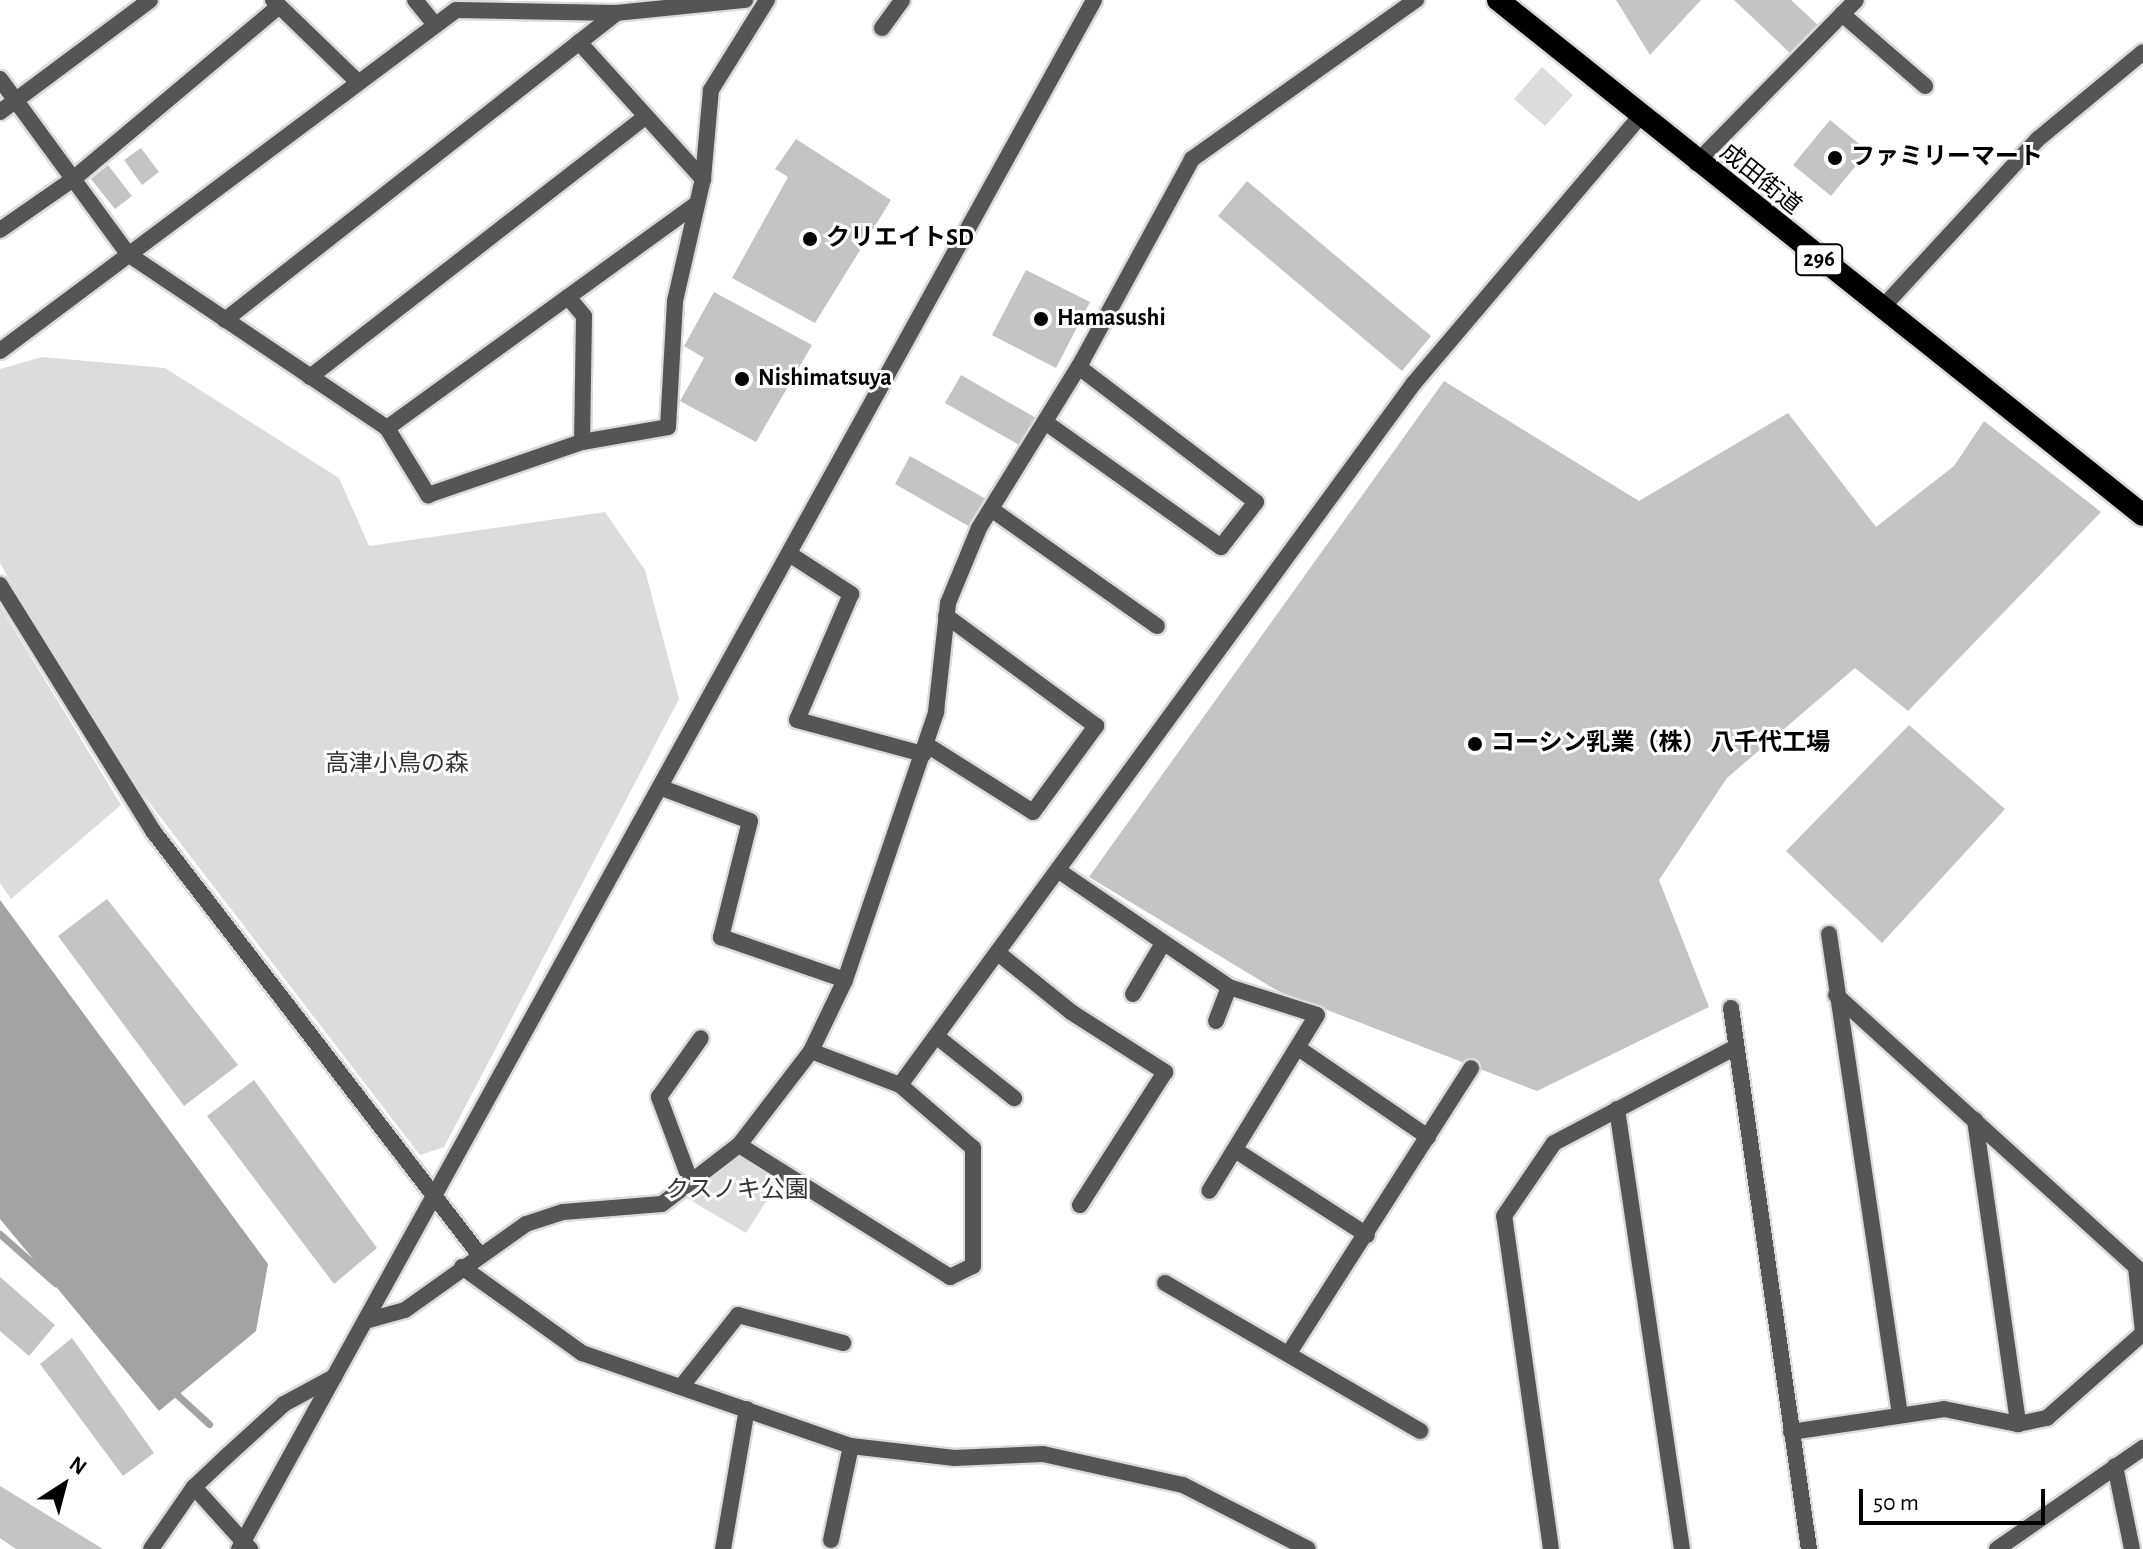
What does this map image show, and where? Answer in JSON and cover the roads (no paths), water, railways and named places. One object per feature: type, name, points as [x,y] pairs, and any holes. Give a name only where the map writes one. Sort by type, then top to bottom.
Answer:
[{"type":"highway","name":"成田街道","points":[[1498,0],[1696,163],[2143,515]]},
{"type":"street","points":[[0,112],[150,0]]},
{"type":"street","points":[[415,0],[433,22]]},
{"type":"street","points":[[0,351],[433,22],[456,10],[550,5],[616,13],[745,0]]},
{"type":"street","points":[[0,79],[128,254],[387,428],[428,495],[582,442],[668,427],[675,301],[703,179],[711,90],[767,0]]},
{"type":"street","points":[[882,28],[902,0]]},
{"type":"street","points":[[194,1487],[244,1546],[334,1377],[791,555],[1094,0]]},
{"type":"street","points":[[365,1321],[405,1310],[508,1233],[563,1212],[662,1204],[739,1145],[811,1051],[845,980],[925,750],[946,616],[991,509],[1079,367],[1192,159],[1416,0]]},
{"type":"street","points":[[1696,163],[1856,0]]},
{"type":"street","points":[[0,230],[72,180],[276,3],[357,81]]},
{"type":"street","points":[[225,320],[616,13]]},
{"type":"street","points":[[1842,14],[1925,86]]},
{"type":"street","points":[[579,42],[703,179]]},
{"type":"street","points":[[1881,309],[2038,139],[2143,52]]},
{"type":"street","points":[[900,1085],[1414,383],[1641,115]]},
{"type":"street","points":[[310,377],[646,116]]},
{"type":"street","points":[[387,428],[697,204]]},
{"type":"street","points":[[568,297],[584,316],[582,442]]},
{"type":"street","points":[[1045,422],[1221,547],[1256,502],[1079,367]]},
{"type":"street","points":[[991,509],[1157,626]]},
{"type":"street","points":[[791,555],[851,594],[797,720],[925,750],[1033,812],[1096,726],[946,616]]},
{"type":"street","points":[[0,585],[153,831],[433,1199],[479,1254]]},
{"type":"street","points":[[662,788],[750,821],[721,937],[845,980]]},
{"type":"street","points":[[1059,871],[1162,945],[1229,987],[1317,1015],[1301,1050],[1209,1191]]},
{"type":"street","points":[[1829,934],[1900,1415]]},
{"type":"street","points":[[1133,994],[1162,945]]},
{"type":"street","points":[[998,953],[1071,1012],[1165,1072],[1080,1205]]},
{"type":"street","points":[[1216,1021],[1229,987]]},
{"type":"street","points":[[1791,1432],[1944,1409],[2018,1424],[2047,1418],[2143,1333],[2136,1267],[1836,995]]},
{"type":"street","points":[[1731,1008],[1734,1048],[1809,1549]]},
{"type":"street","points":[[936,1036],[1014,1098]]},
{"type":"street","points":[[690,1180],[659,1097],[701,1038]]},
{"type":"street","points":[[1551,1549],[1504,1216],[1554,1143],[1734,1048]]},
{"type":"street","points":[[1301,1050],[1428,1137]]},
{"type":"street","points":[[739,1145],[950,1277],[973,1266],[973,1148],[900,1085],[811,1051]]},
{"type":"street","points":[[1289,1353],[1471,1068]]},
{"type":"street","points":[[1617,1109],[1682,1549]]},
{"type":"street","points":[[1975,1120],[2018,1424]]},
{"type":"street","points":[[1235,1150],[1367,1235]]},
{"type":"street","points":[[462,1267],[582,1353],[851,1446],[954,1458],[1043,1454],[1152,1478],[1183,1485],[1308,1549]]},
{"type":"street","points":[[1165,1283],[1420,1431]]},
{"type":"street","points":[[681,1387],[738,1315],[843,1343]]},
{"type":"street","points":[[151,1549],[194,1487],[284,1404],[334,1377]]},
{"type":"street","points":[[723,1549],[747,1409]]},
{"type":"street","points":[[831,1540],[851,1446]]},
{"type":"street","points":[[1997,1549],[2143,1448]]},
{"type":"street","points":[[2115,1466],[2132,1549]]},
{"type":"waterway","points":[[0,1234],[55,1283]]},
{"type":"waterway","points":[[173,1391],[209,1424]]},
{"type":"place","name":"ファミリーマート","points":[[1835,158]]},
{"type":"place","name":"クリエイトSD","points":[[810,239]]},
{"type":"place","name":"Hamasushi","points":[[1041,319]]},
{"type":"place","name":"Nishimatsuya","points":[[742,379]]},
{"type":"place","name":"コーシン乳業（株） 八千代工場","points":[[1475,744]]},
{"type":"park label","name":"高津小鳥の森","points":[[397,765]]},
{"type":"park label","name":"クスノキ公園","points":[[737,1191]]}]
